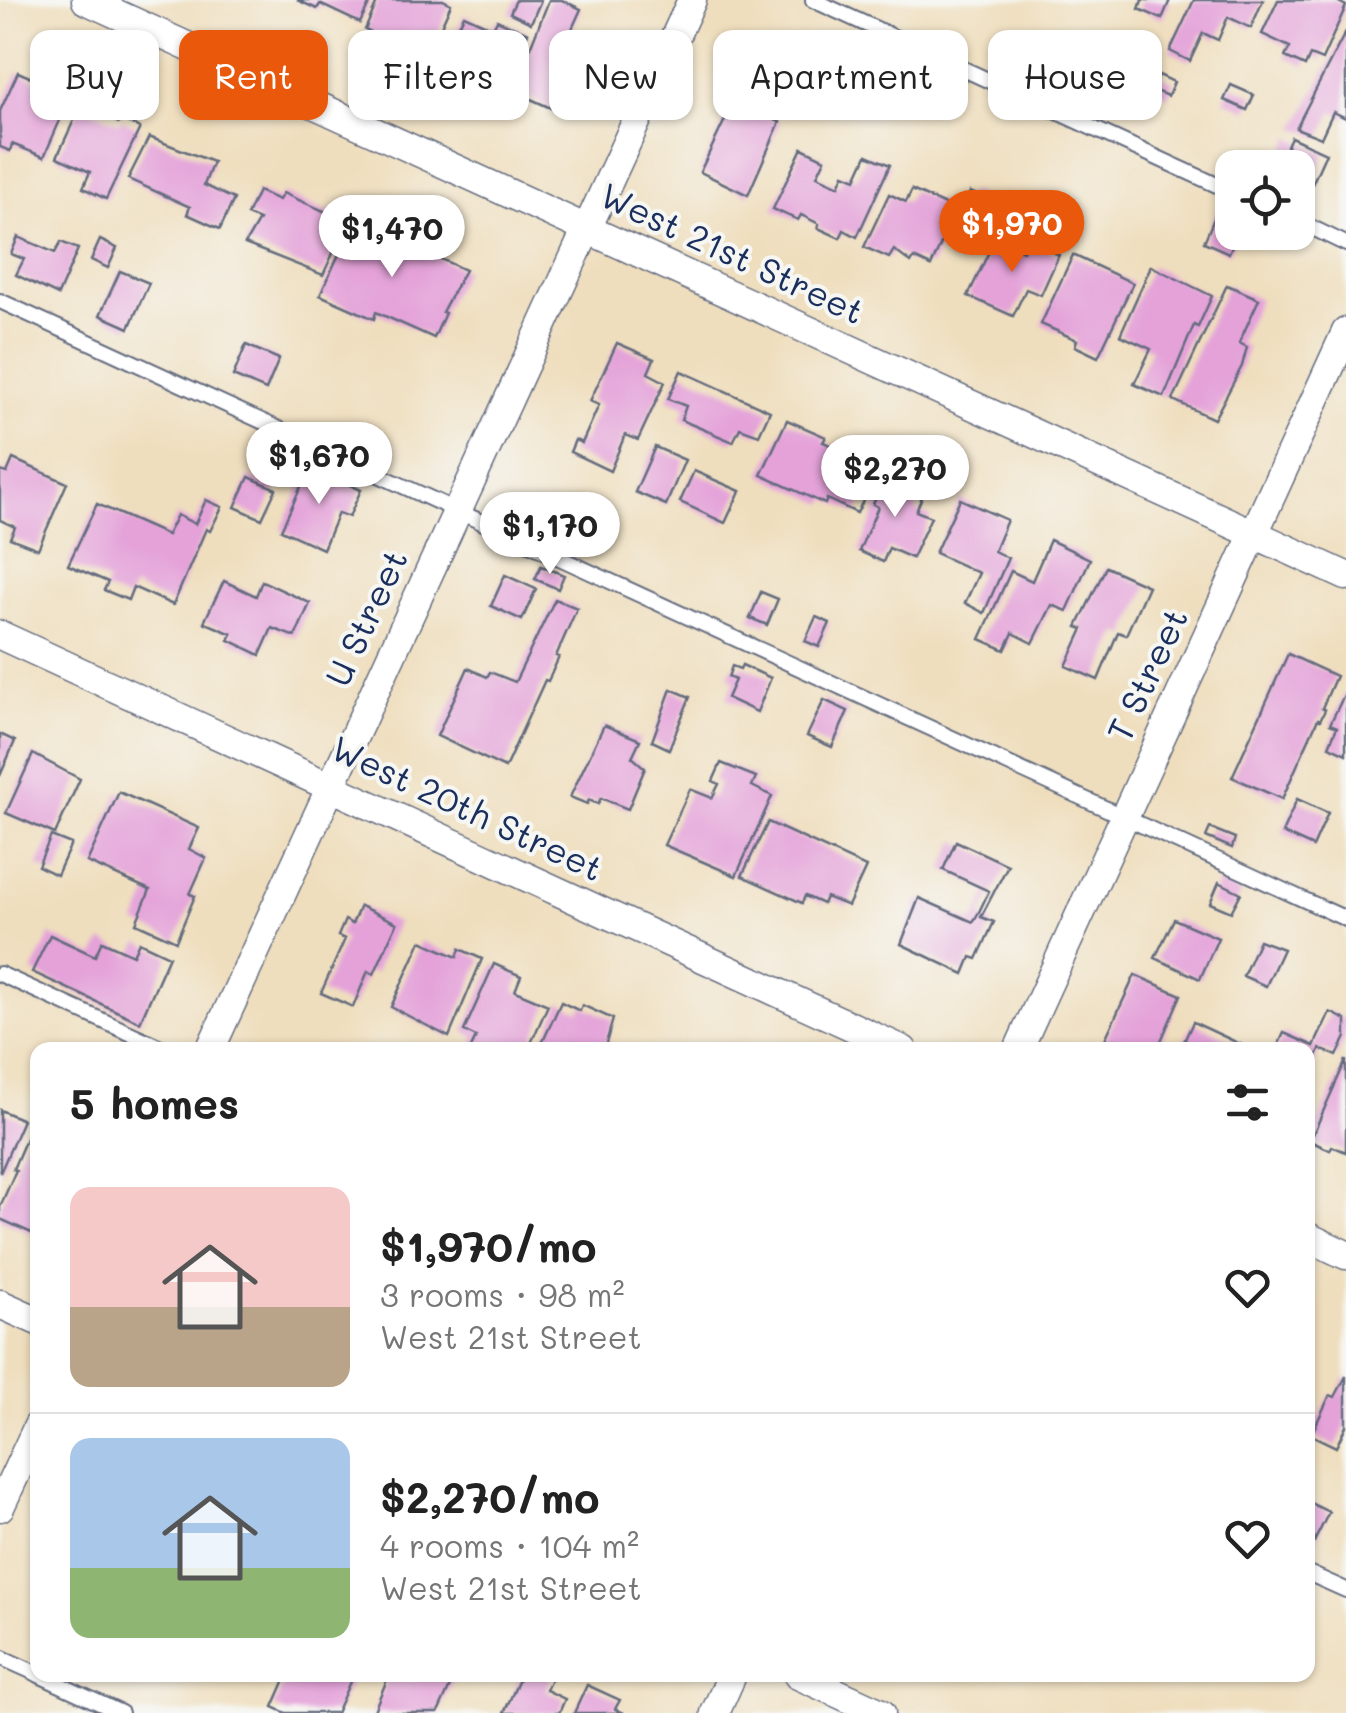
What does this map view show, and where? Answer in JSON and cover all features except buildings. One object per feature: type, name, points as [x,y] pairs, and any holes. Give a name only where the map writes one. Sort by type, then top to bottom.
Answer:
[{"type":"street","name":"West 21st Street","points":[[86,0],[1346,576]]},
{"type":"street","name":"U Street","points":[[214,1042],[692,0]]},
{"type":"street","name":"T Street","points":[[1022,1042],[1346,332]]},
{"type":"street","name":"West 20th Street","points":[[0,635],[886,1042]]},
{"type":"street","points":[[1315,1240],[1346,1255]]},
{"type":"street","points":[[0,1304],[30,1317]]},
{"type":"street","points":[[0,1508],[30,1443]]},
{"type":"street","points":[[715,1713],[729,1682]]},
{"type":"street","points":[[813,1682],[881,1713]]},
{"type":"lane","points":[[813,0],[1215,184]]},
{"type":"lane","points":[[1315,230],[1346,244]]},
{"type":"lane","points":[[0,301],[1346,919]]},
{"type":"lane","points":[[0,974],[149,1042]]},
{"type":"lane","points":[[1315,1575],[1346,1590]]},
{"type":"lane","points":[[0,1657],[30,1671]]},
{"type":"lane","points":[[53,1682],[121,1713]]}]
